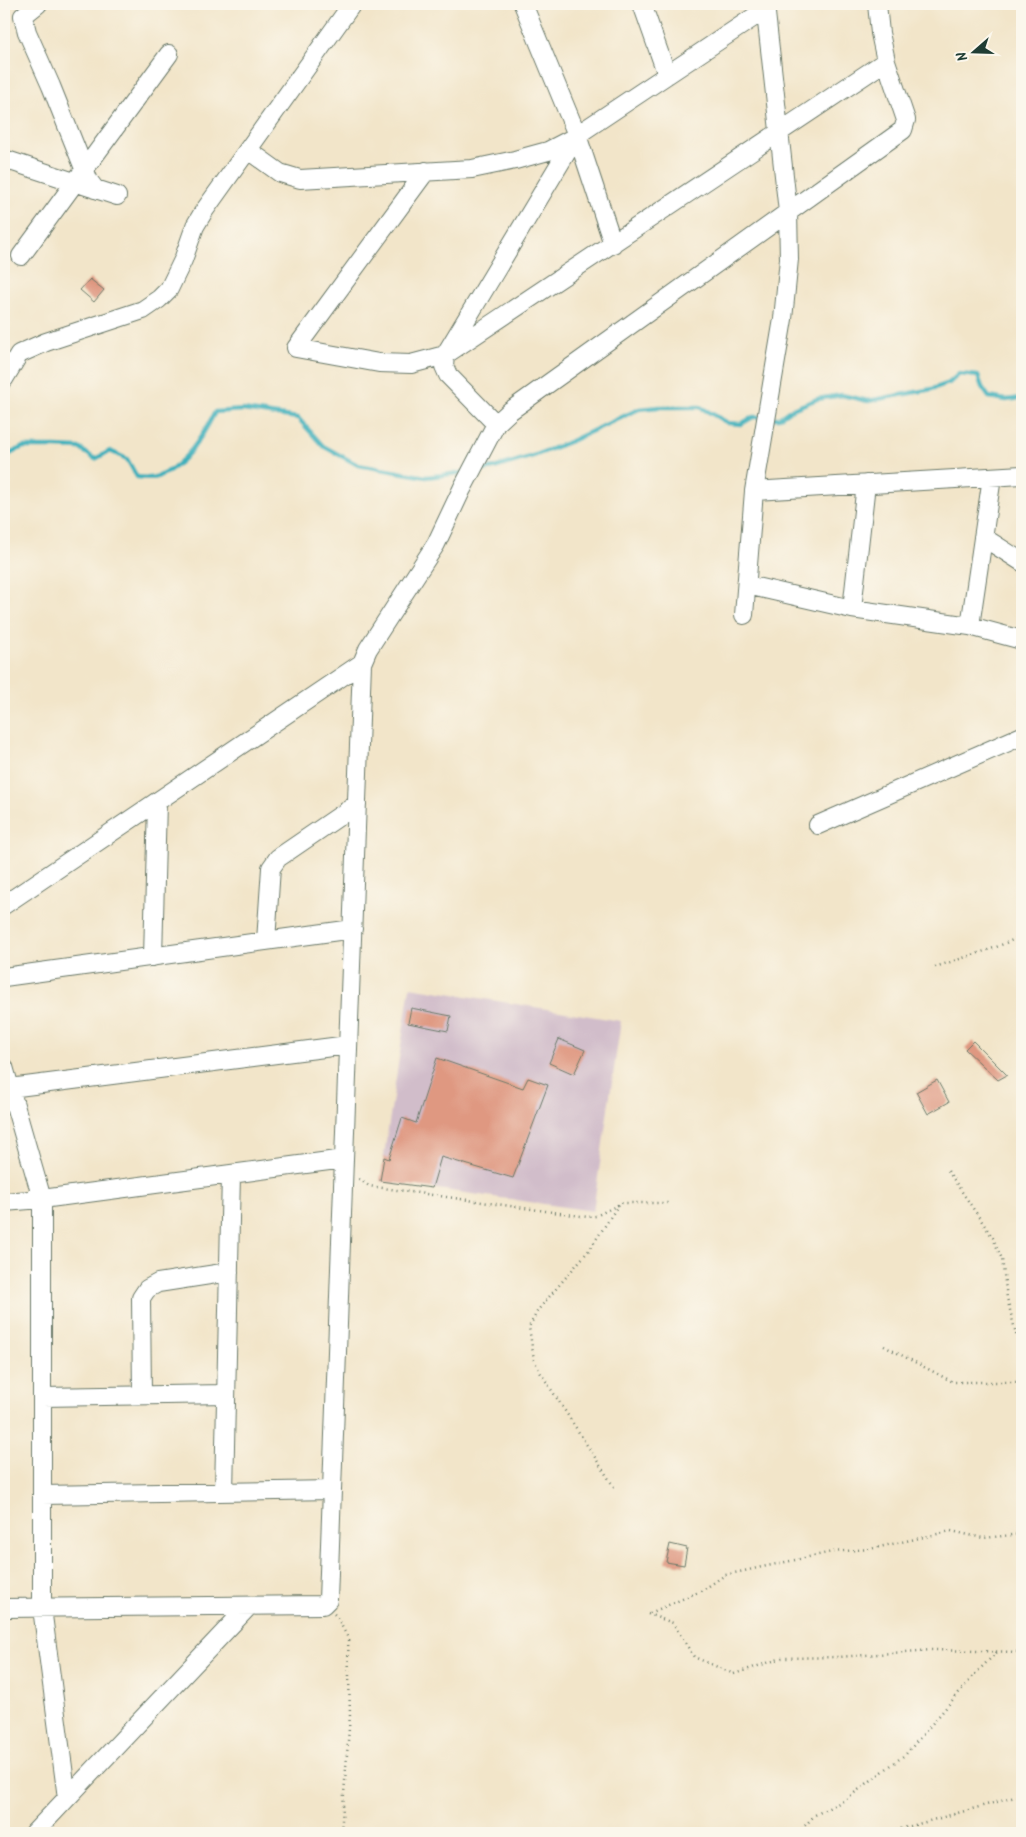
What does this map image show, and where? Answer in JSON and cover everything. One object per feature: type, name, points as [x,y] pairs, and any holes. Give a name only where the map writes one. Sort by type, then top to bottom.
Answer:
[{"type":"street","points":[[38,4],[23,16],[80,176]]},
{"type":"street","points":[[4,379],[19,354],[46,342],[143,310],[169,289],[183,260],[195,226],[204,211],[352,4]]},
{"type":"street","points":[[523,4],[577,136],[613,244]]},
{"type":"street","points":[[642,4],[667,75]]},
{"type":"street","points":[[4,1608],[323,1605],[328,1600],[362,663],[368,650],[436,544],[496,424],[510,411],[903,130],[906,120],[886,61],[880,33],[877,4]]},
{"type":"street","points":[[248,150],[280,173],[300,179],[472,169],[548,151],[577,136],[765,6],[788,212],[789,260],[783,319],[754,491],[744,615]]},
{"type":"street","points":[[21,256],[169,54]]},
{"type":"street","points":[[426,171],[296,348],[379,363],[411,364],[445,356],[886,61]]},
{"type":"street","points":[[496,424],[448,375],[444,366],[445,356],[577,136]]},
{"type":"street","points":[[4,159],[80,176],[89,181],[95,189],[117,196]]},
{"type":"street","points":[[754,491],[1022,475]]},
{"type":"street","points":[[970,626],[992,477]]},
{"type":"street","points":[[852,609],[866,484]]},
{"type":"street","points":[[983,538],[1022,562]]},
{"type":"street","points":[[747,585],[852,609],[970,626],[1022,640]]},
{"type":"street","points":[[4,905],[362,663]]},
{"type":"street","points":[[818,825],[1022,736]]},
{"type":"street","points":[[153,957],[156,802]]},
{"type":"street","points":[[266,941],[271,868],[278,858],[357,804]]},
{"type":"street","points":[[4,977],[353,929]]},
{"type":"street","points":[[10,1088],[348,1045]]},
{"type":"street","points":[[4,1067],[42,1199],[42,1608],[67,1798]]},
{"type":"street","points":[[4,1202],[42,1199],[231,1174],[344,1165]]},
{"type":"street","points":[[224,1492],[231,1174]]},
{"type":"street","points":[[142,1395],[141,1298],[147,1289],[158,1283],[229,1272]]},
{"type":"street","points":[[42,1397],[226,1394]]},
{"type":"street","points":[[42,1495],[332,1490]]},
{"type":"street","points":[[34,1833],[249,1606]]},
{"type":"path","points":[[935,967],[994,948],[1022,936]]},
{"type":"path","points":[[344,1165],[369,1186],[588,1217],[596,1216],[619,1204],[668,1203]]},
{"type":"path","points":[[948,1171],[994,1238],[1002,1259],[1006,1298],[1017,1338],[1022,1348]]},
{"type":"path","points":[[614,1487],[540,1372],[534,1360],[529,1327],[538,1310],[590,1249],[619,1204]]},
{"type":"path","points":[[884,1346],[953,1382],[1022,1382]]},
{"type":"path","points":[[1022,1534],[983,1538],[951,1531],[870,1549],[832,1552],[725,1575],[703,1590],[648,1614],[673,1623],[694,1657],[734,1674],[782,1658],[839,1657],[932,1650],[1022,1652]]},
{"type":"path","points":[[323,1605],[337,1617],[348,1638],[350,1715],[341,1833]]},
{"type":"path","points":[[798,1833],[815,1815],[845,1800],[906,1754],[975,1674],[997,1652]]},
{"type":"path","points":[[886,1833],[1022,1795]]},
{"type":"shaded area","points":[[410,987],[621,1021],[593,1211],[380,1181]]},
{"type":"building","points":[[90,279],[104,290],[94,302],[80,290]]},
{"type":"building","points":[[411,1008],[451,1016],[448,1031],[408,1023]]},
{"type":"building","points":[[559,1039],[585,1050],[574,1074],[549,1063]]},
{"type":"building","points":[[973,1041],[1007,1075],[998,1080],[965,1049]]},
{"type":"building","points":[[437,1058],[523,1088],[528,1078],[548,1085],[513,1178],[441,1157],[432,1188],[380,1181],[384,1157],[389,1159],[402,1118],[416,1123]]},
{"type":"building","points":[[937,1080],[949,1102],[928,1114],[916,1092]]},
{"type":"building","points":[[670,1544],[687,1548],[684,1565],[666,1562]]},
{"type":"waterway","points":[[771,418],[779,418],[790,410],[817,399],[842,395],[868,401],[932,389],[949,383],[959,374],[978,376],[982,387],[989,397],[1006,400],[1022,398]]},
{"type":"waterway","points":[[477,471],[494,468],[536,455],[569,442],[639,409],[700,407],[728,423],[741,424],[753,417],[763,417]]},
{"type":"waterway","points":[[4,457],[23,447],[79,448],[95,459],[110,451],[127,459],[137,477],[155,478],[176,466],[192,450],[215,412],[243,410],[298,418],[323,446],[358,465],[426,477],[467,472]]}]
